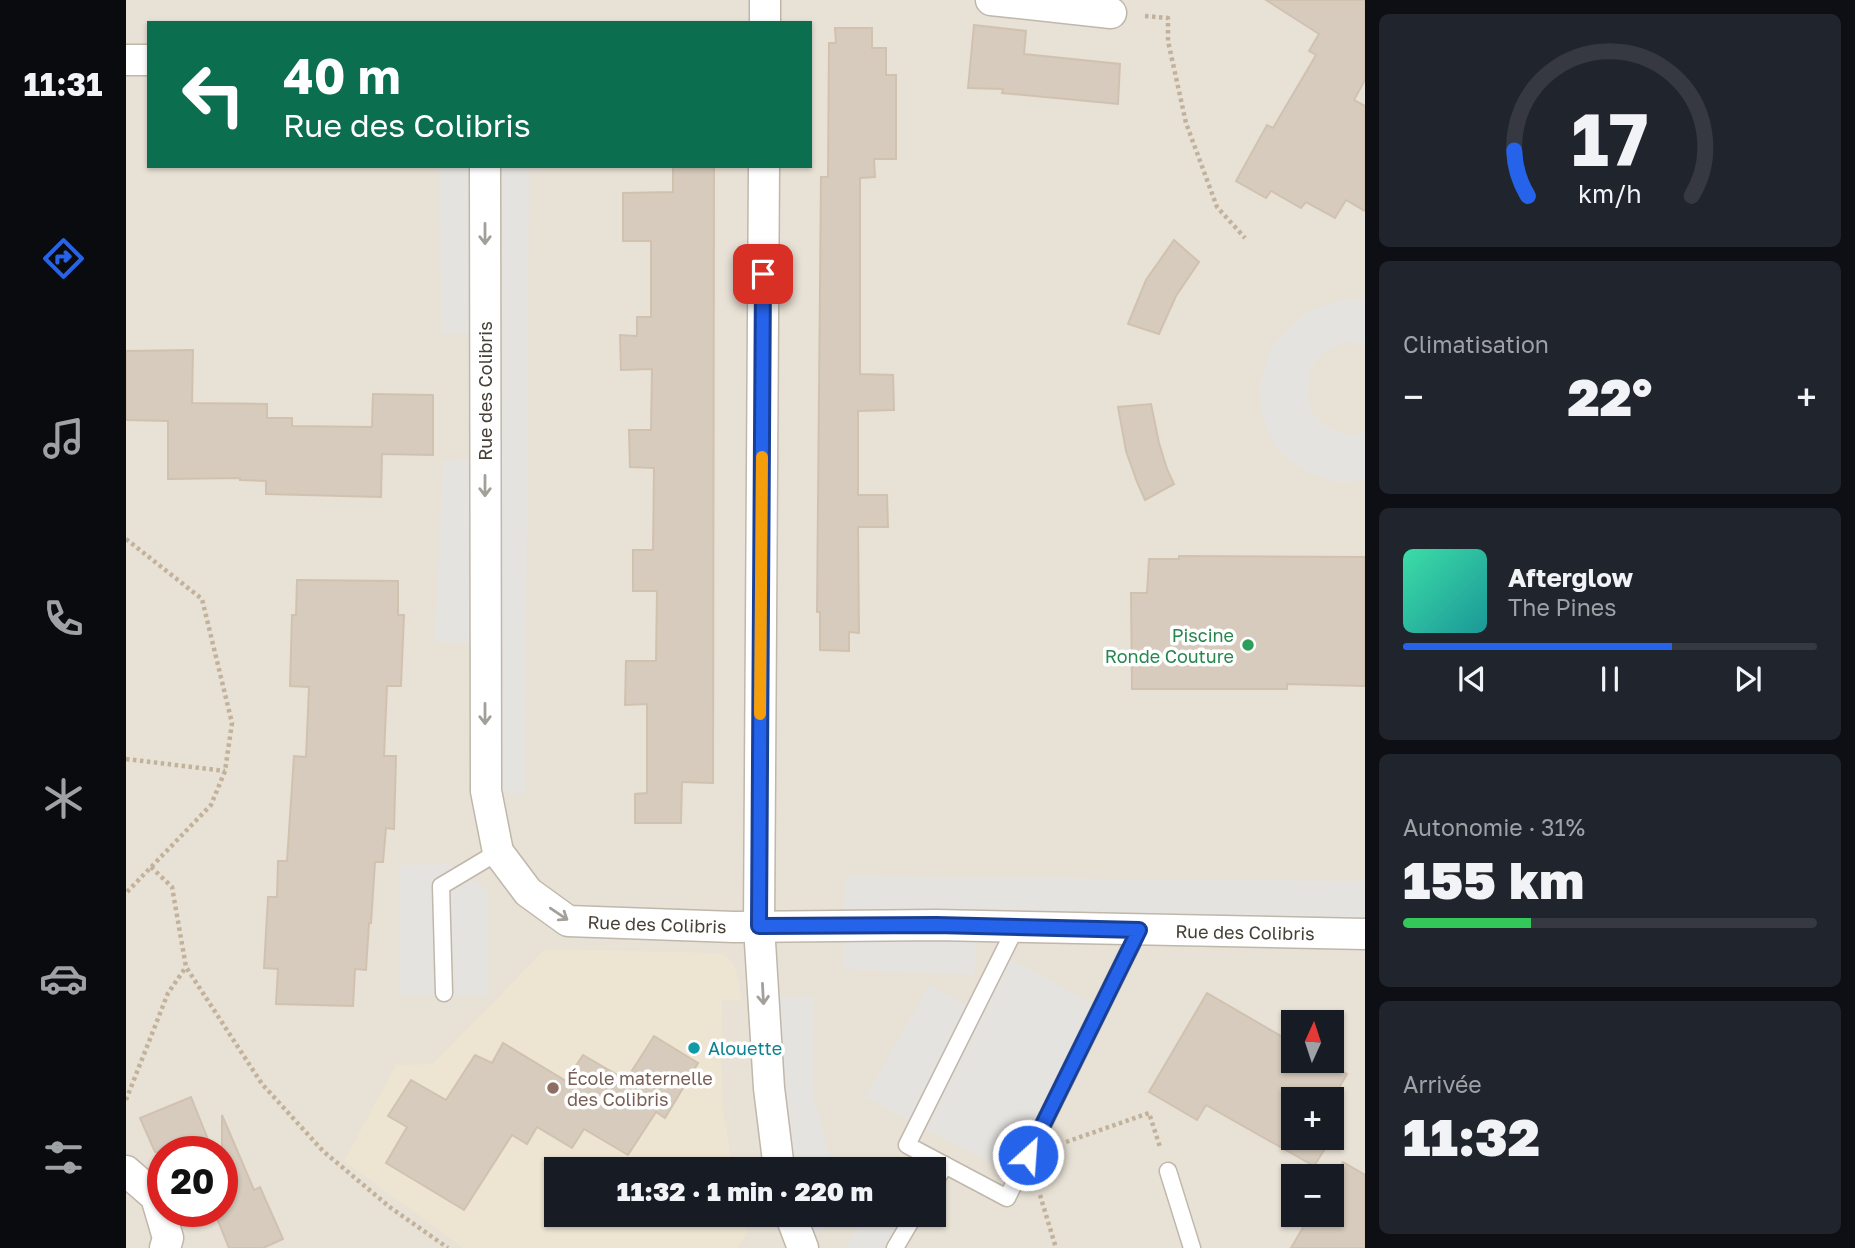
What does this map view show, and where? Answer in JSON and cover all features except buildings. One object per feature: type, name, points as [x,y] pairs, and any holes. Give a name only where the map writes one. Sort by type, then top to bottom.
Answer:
[{"type":"street","points":[[765,0],[765,21]]},
{"type":"street","points":[[991,0],[1111,13]]},
{"type":"street","points":[[126,60],[147,60]]},
{"type":"street","name":"Rue des Colibris","points":[[485,168],[486,792],[498,852],[528,892],[568,921],[734,927],[1016,927],[1365,934]]},
{"type":"street","points":[[764,168],[759,926],[769,1088],[778,1157]]},
{"type":"street","points":[[126,1171],[156,1197],[167,1238],[165,1248]]},
{"type":"street","points":[[795,1227],[803,1248]]},
{"type":"lane","points":[[444,993],[442,886],[498,852]]},
{"type":"lane","points":[[931,1157],[907,1144],[1016,927]]},
{"type":"lane","points":[[946,1166],[1007,1198],[1139,930]]},
{"type":"lane","points":[[1168,1171],[1192,1248]]},
{"type":"lane","points":[[895,1248],[907,1227]]},
{"type":"path","points":[[1111,13],[1168,18],[1168,41],[1186,123],[1217,206],[1245,238]]},
{"type":"path","points":[[126,539],[202,599],[232,723],[225,771],[211,805],[126,893]]},
{"type":"path","points":[[126,759],[225,771]]},
{"type":"path","points":[[152,867],[172,887],[186,967],[262,1084],[323,1151],[391,1208],[448,1248]]},
{"type":"path","points":[[126,1100],[168,993],[186,967]]},
{"type":"path","points":[[1056,1248],[1028,1155],[1149,1113],[1168,1171]]},
{"type":"shaded area","points":[[126,0],[1365,0],[1365,1248],[126,1248]]},
{"type":"shaded area","points":[[440,168],[529,168],[525,794],[486,791],[485,643],[435,642],[443,461],[485,459],[485,333],[441,333]]},
{"type":"shaded area","points":[[1344,299],[1365,299],[1365,344],[1347,342],[1324,352],[1310,371],[1307,394],[1316,417],[1327,427],[1352,435],[1365,433],[1365,481],[1337,482],[1306,472],[1276,448],[1262,417],[1260,384],[1272,346],[1305,313]]},
{"type":"shaded area","points":[[448,864],[488,890],[488,995],[399,995],[399,865]]},
{"type":"shaded area","points":[[845,876],[1365,881],[1365,934],[978,927],[974,975],[843,969]]},
{"type":"shaded area","name":"École maternelle des Colibris","points":[[545,949],[722,953],[734,964],[741,1000],[722,1000],[723,1110],[731,1157],[544,1157],[544,1227],[746,1227],[747,1232],[737,1248],[463,1248],[344,1161],[396,1065],[433,1064]]},
{"type":"shaded area","points":[[1002,955],[1100,1008],[1018,1175],[866,1097],[929,985],[975,1010]]},
{"type":"shaded area","points":[[763,996],[814,998],[813,1094],[830,1157],[778,1157]]},
{"type":"shaded area","points":[[795,1227],[828,1227],[800,1240]]},
{"type":"shaded area","points":[[857,1227],[908,1227],[895,1248],[845,1248]]},
{"type":"slow traffic","points":[[760,714],[762,457]]},
{"type":"place","name":"Piscine Ronde Couture","points":[[1248,645]]},
{"type":"place","name":"Alouette","points":[[694,1048]]},
{"type":"place","name":"École maternelle des Colibris","points":[[553,1088]]},
{"type":"route","points":[[763,274],[759,926],[936,925],[1139,930],[1028,1155]]}]
